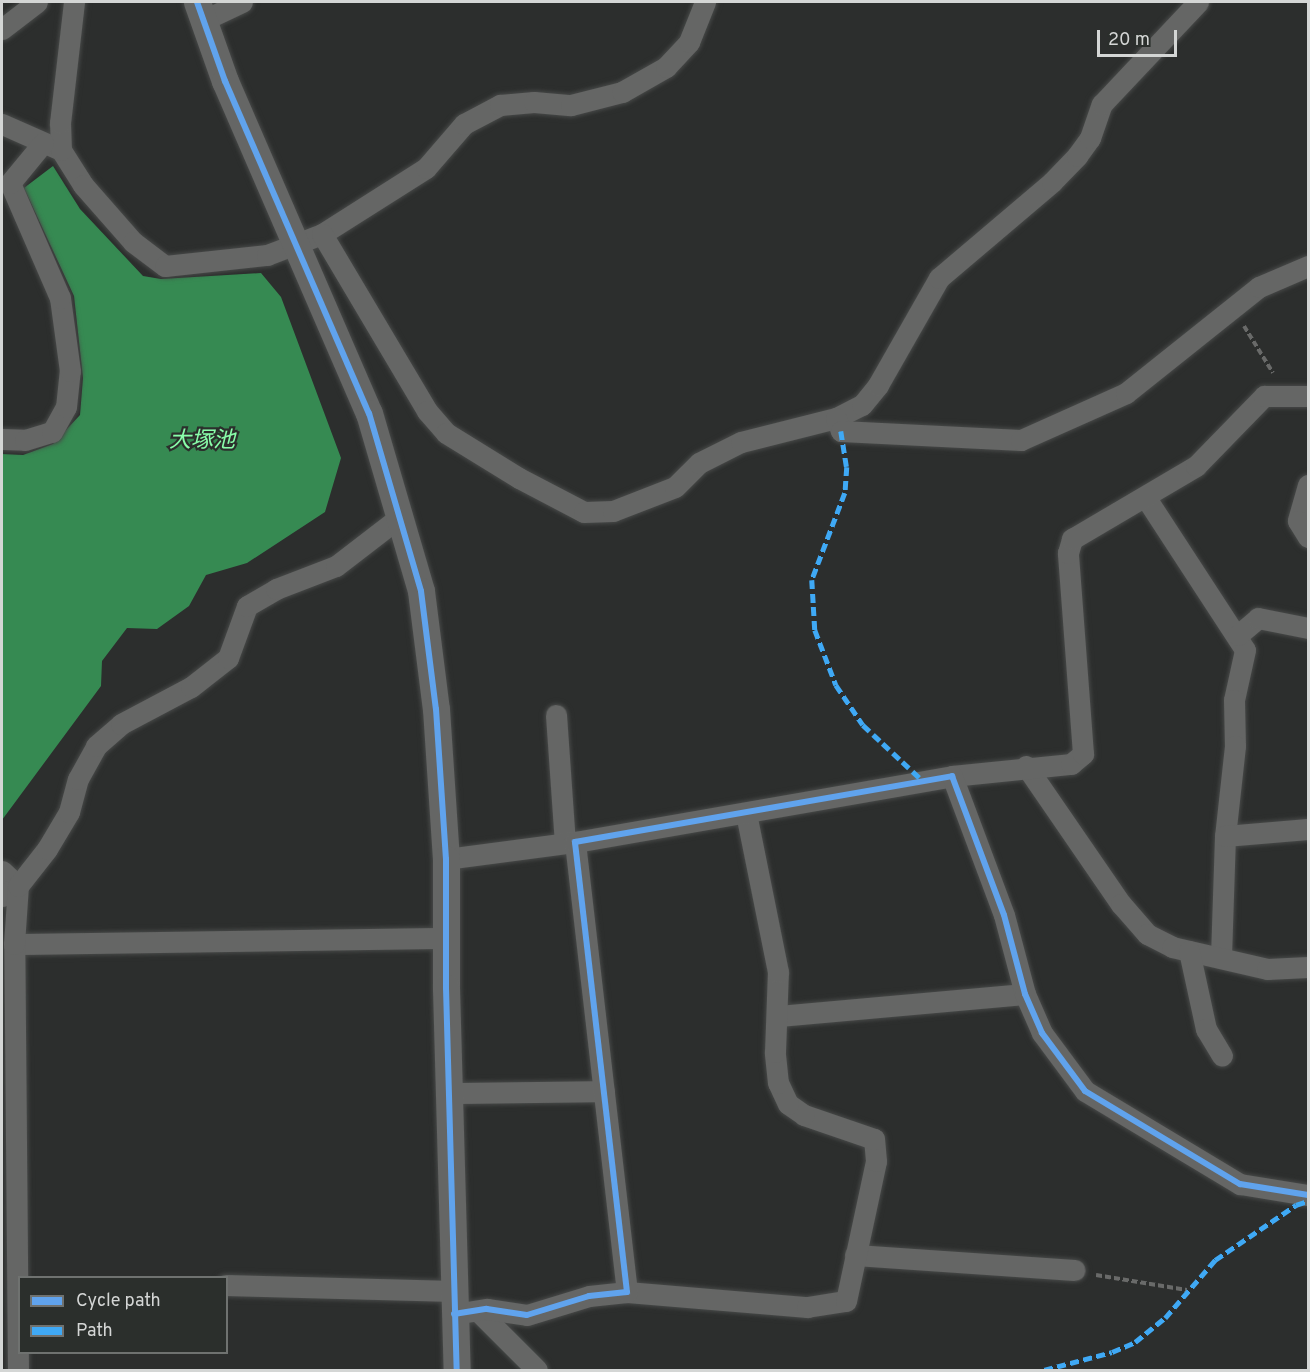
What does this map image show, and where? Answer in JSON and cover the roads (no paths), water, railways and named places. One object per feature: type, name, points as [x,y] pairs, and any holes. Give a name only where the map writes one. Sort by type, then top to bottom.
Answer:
[{"type":"street","points":[[2,29],[37,2]]},
{"type":"street","points":[[2,439],[25,440],[52,432],[66,407],[70,371],[60,298],[10,183],[52,147],[60,123],[74,2]]},
{"type":"street","points":[[242,2],[200,11],[225,81],[299,246],[369,413],[401,516],[421,591],[436,709],[446,859],[448,1093],[462,1306],[457,1371]]},
{"type":"street","points":[[2,124],[52,147],[82,185],[133,242],[165,266],[223,263],[299,246],[322,234],[426,168],[465,124],[500,105],[534,102],[571,105],[622,92],[666,67],[689,42],[705,2]]},
{"type":"street","points":[[322,234],[427,411],[446,433],[519,478],[584,512],[613,511],[675,487],[699,463],[741,442],[836,418],[862,405],[878,385],[939,278],[1077,156],[1090,138],[1102,104],[1198,2]]},
{"type":"street","points":[[836,418],[841,431],[1021,440],[1126,393],[1259,287],[1308,266]]},
{"type":"street","points":[[446,859],[570,842],[952,776],[1026,766],[1071,764],[1083,753],[1068,553],[1072,539],[1146,498],[1196,466],[1264,396],[1298,394]]},
{"type":"street","points":[[1308,485],[1298,521],[1308,537]]},
{"type":"street","points":[[1146,498],[1238,635],[1245,650],[1234,700],[1235,746],[1225,836],[1221,958]]},
{"type":"street","points":[[10,891],[47,849],[69,812],[78,779],[96,746],[121,724],[191,687],[228,658],[247,606],[276,588],[336,566],[401,516]]},
{"type":"street","points":[[1238,635],[1258,618],[1308,628]]},
{"type":"street","points":[[556,716],[627,1292]]},
{"type":"street","points":[[1026,766],[1121,904],[1147,934],[1189,951],[1267,969],[1308,967]]},
{"type":"street","points":[[952,776],[1004,915],[1025,994],[1042,1033],[1084,1091],[1240,1184],[1308,1195]]},
{"type":"street","points":[[228,1285],[462,1306],[527,1315],[589,1296],[627,1292],[807,1307],[846,1300],[876,1161],[874,1139],[804,1114],[788,1104],[778,1083],[776,1063],[778,972],[746,813]]},
{"type":"street","points":[[1225,836],[1308,829]]},
{"type":"street","points":[[2,872],[10,891],[14,944],[12,1283],[18,1371]]},
{"type":"street","points":[[14,944],[445,938]]},
{"type":"street","points":[[1189,951],[1206,1029],[1221,1056]]},
{"type":"street","points":[[778,1016],[1025,994]]},
{"type":"street","points":[[448,1093],[604,1091]]},
{"type":"street","points":[[855,1255],[1074,1270]]},
{"type":"street","points":[[462,1306],[537,1371]]},
{"type":"water","name":"大塚池","points":[[53,166],[80,209],[143,276],[161,279],[261,273],[281,297],[341,458],[325,512],[247,563],[206,575],[189,606],[157,629],[127,628],[102,661],[101,686],[2,820],[2,454],[23,455],[53,444],[80,415],[83,378],[74,296],[24,188]]}]
